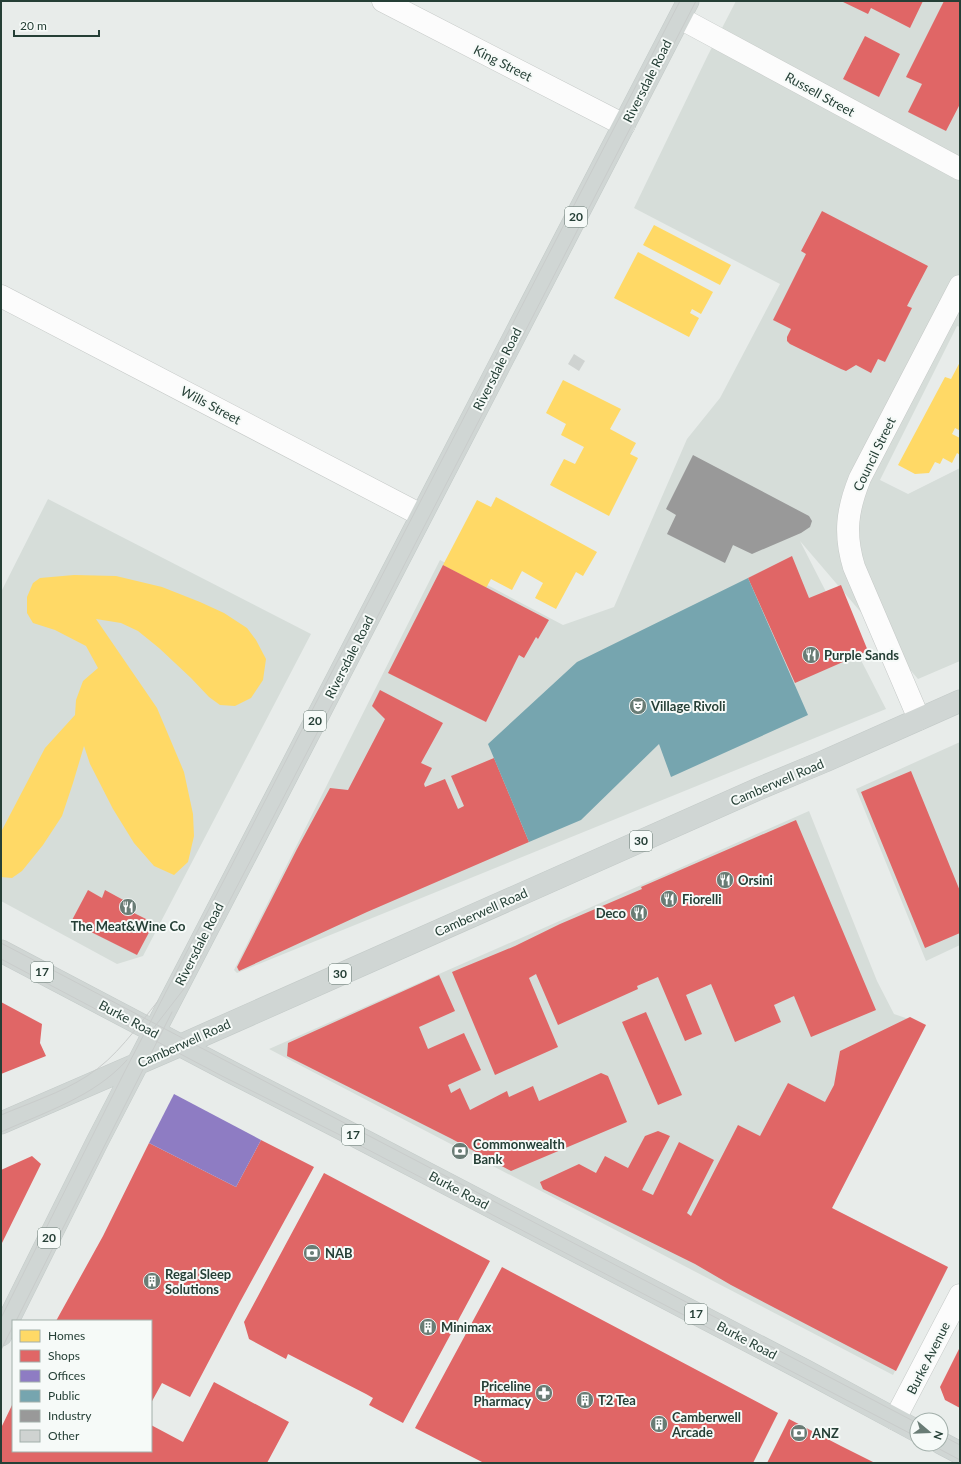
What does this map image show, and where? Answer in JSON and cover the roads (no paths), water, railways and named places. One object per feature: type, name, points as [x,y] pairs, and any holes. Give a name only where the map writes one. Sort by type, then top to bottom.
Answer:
[{"type":"main road","name":"Riversdale Road","points":[[1,1335],[154,1032],[684,9]]},
{"type":"main road","name":"Camberwell Road","points":[[1,1123],[138,1064],[758,789],[825,762],[960,700]]},
{"type":"main road","name":"Burke Road","points":[[1,951],[647,1288],[909,1427]]},
{"type":"main road","points":[[949,1447],[960,1453]]},
{"type":"street","name":"King Street","points":[[383,1],[624,125]]},
{"type":"street","name":"Russell Street","points":[[684,9],[960,169]]},
{"type":"street","name":"Council Street","points":[[919,719],[854,567],[848,542],[848,518],[852,498],[860,478],[960,286]]},
{"type":"street","name":"Wills Street","points":[[1,296],[421,515]]},
{"type":"street","name":"Burke Avenue","points":[[895,1419],[960,1295]]},
{"type":"tram line","points":[[1,1318],[126,1069],[680,1]]},
{"type":"tram line","points":[[149,1034],[183,990],[191,977],[696,1]]},
{"type":"tram line","points":[[1,943],[909,1419]]},
{"type":"tram line","points":[[1,959],[222,1076],[338,1134],[909,1433]]},
{"type":"tram line","points":[[1,1115],[67,1088],[98,1069],[126,1042],[158,1001]]},
{"type":"tram line","points":[[17,1320],[172,1012]]},
{"type":"tram line","points":[[1,1132],[52,1110],[84,1094],[114,1073],[127,1060]]},
{"type":"tram line","points":[[1,1350],[12,1328]]},
{"type":"tram line","points":[[949,1439],[960,1445]]},
{"type":"tram line","points":[[945,1452],[960,1460]]},
{"type":"place","name":"Purple Sands","points":[[811,655]]},
{"type":"place","name":"Village Rivoli","points":[[638,706]]},
{"type":"place","name":"Orsini","points":[[725,880]]},
{"type":"place","name":"Fiorelli","points":[[669,899]]},
{"type":"place","name":"The Meat&Wine Co","points":[[128,907]]},
{"type":"place","name":"Deco","points":[[639,913]]},
{"type":"place","name":"Commonwealth Bank","points":[[460,1151]]},
{"type":"place","name":"NAB","points":[[312,1253]]},
{"type":"place","name":"Regal Sleep Solutions","points":[[152,1281]]},
{"type":"place","name":"Minimax","points":[[428,1327]]},
{"type":"place","name":"Priceline Pharmacy","points":[[544,1393]]},
{"type":"place","name":"T2 Tea","points":[[585,1400]]},
{"type":"place","name":"Camberwell Arcade","points":[[659,1424]]},
{"type":"place","name":"ANZ","points":[[799,1433]]}]
